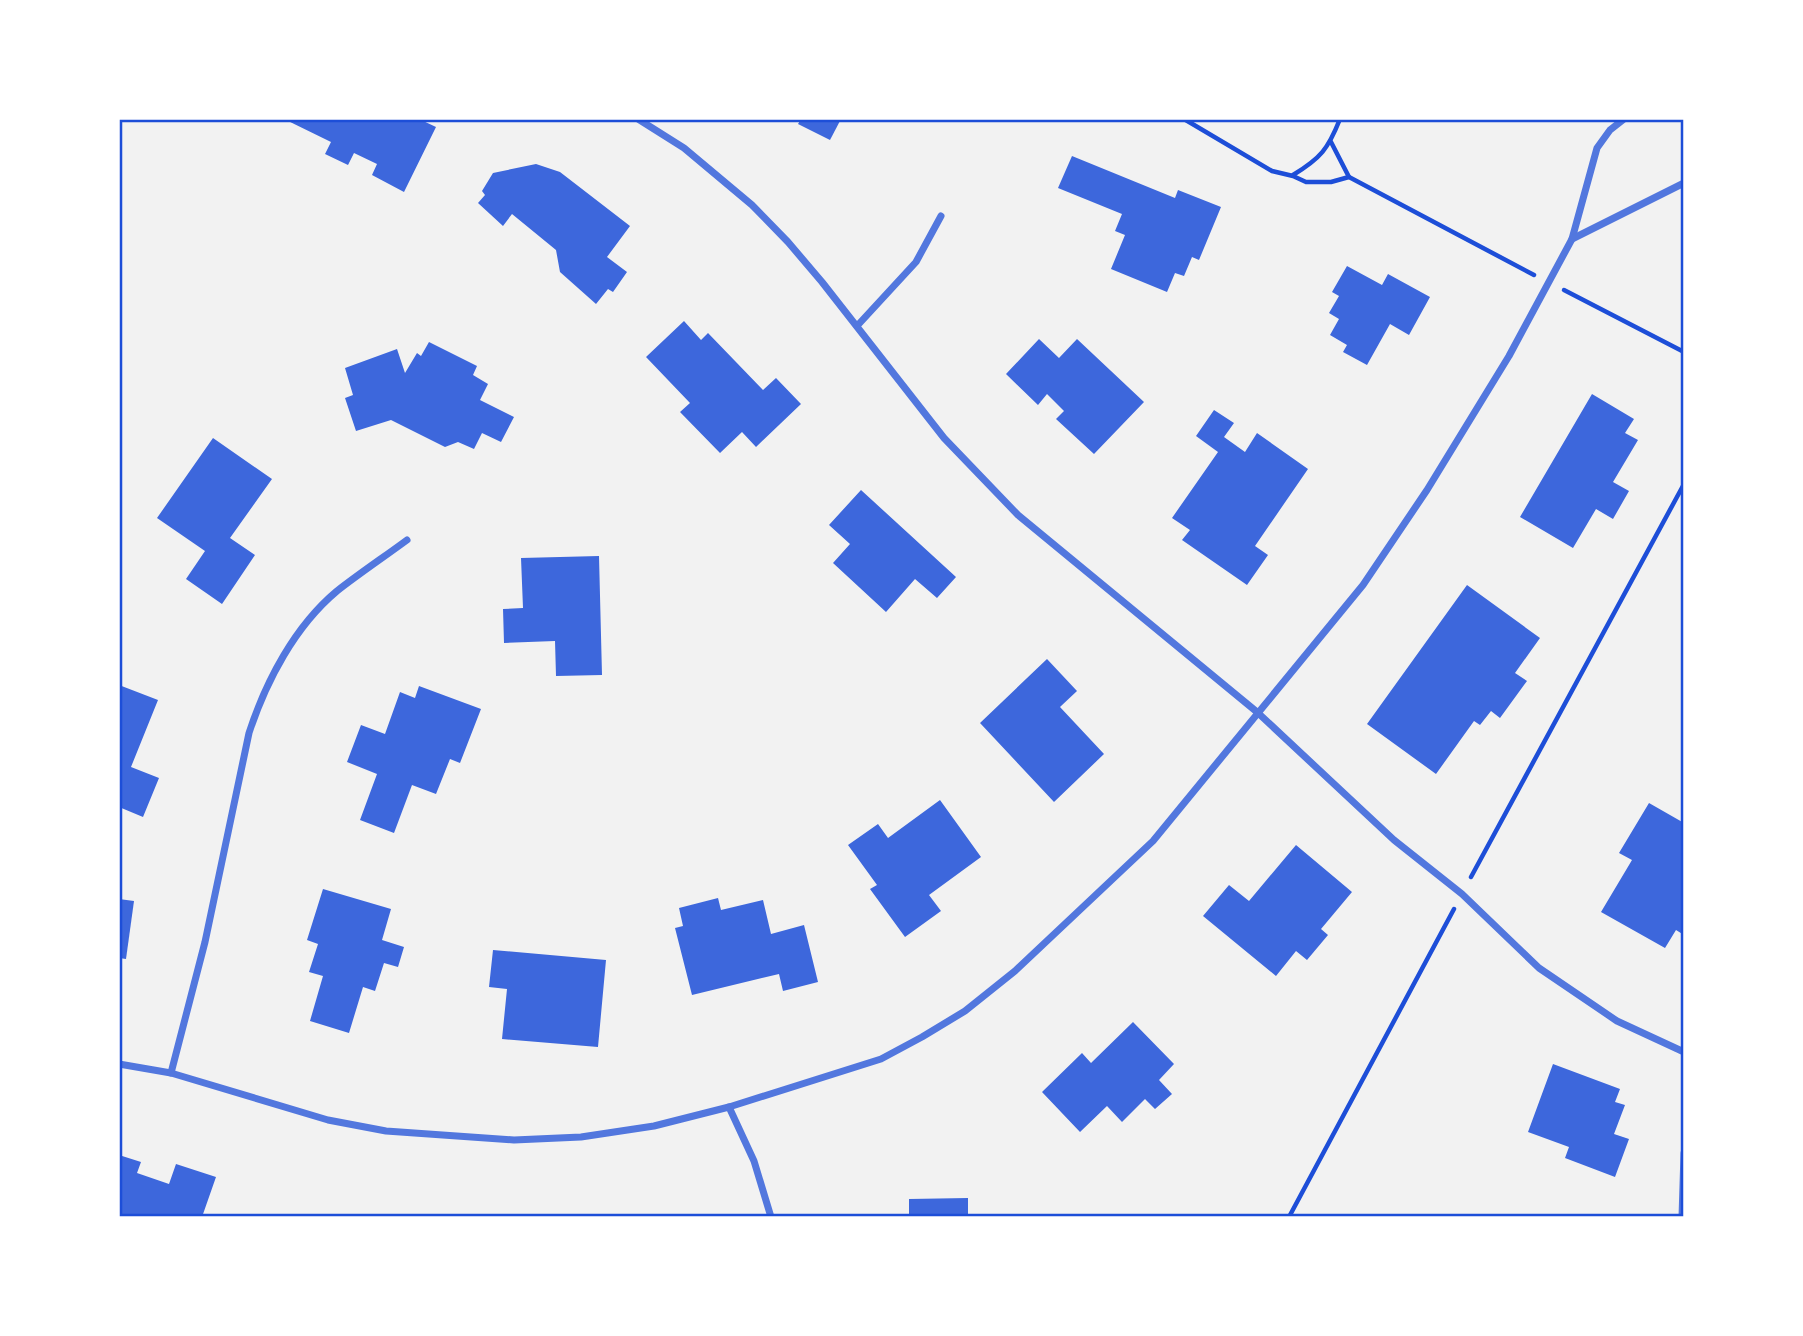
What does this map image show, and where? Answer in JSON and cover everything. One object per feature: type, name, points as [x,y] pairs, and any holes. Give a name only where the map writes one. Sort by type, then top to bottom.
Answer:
[{"type":"street","points":[[638,119],[684,148],[752,205],[788,242],[944,438],[1018,515],[1257,712],[1394,839],[1462,894],[1539,968],[1617,1021],[1684,1052]]},
{"type":"street","points":[[119,1064],[171,1073],[328,1120],[386,1130],[514,1140],[580,1137],[641,1128],[729,1107],[881,1059],[965,1011],[1015,971],[1153,841],[1363,584],[1427,490],[1509,356],[1572,239],[1597,148],[1623,119]]},
{"type":"street","points":[[1572,239],[1684,183]]},
{"type":"street","points":[[857,326],[916,262],[942,216]]},
{"type":"street","points":[[171,1073],[205,942],[249,733],[258,705],[273,674],[305,626],[335,593],[407,540]]},
{"type":"street","points":[[729,1107],[754,1161],[771,1217]]},
{"type":"street","points":[[1682,1217],[1684,1153]]},
{"type":"path","points":[[1184,119],[1272,171],[1306,182],[1331,182],[1349,177]]},
{"type":"path","points":[[1293,176],[1314,163],[1331,142],[1340,119]]},
{"type":"path","points":[[1331,142],[1349,177],[1684,352]]},
{"type":"path","points":[[1289,1217],[1684,484]]},
{"type":"building","points":[[284,119],[419,119],[436,127],[404,192],[372,175],[377,164],[354,153],[348,165],[325,154],[331,142]]},
{"type":"building","points":[[801,119],[841,119],[830,140],[798,124]]},
{"type":"building","points":[[1072,156],[1175,198],[1178,190],[1221,207],[1199,260],[1192,257],[1184,276],[1175,273],[1167,292],[1111,269],[1125,235],[1115,231],[1122,214],[1058,188]]},
{"type":"building","points":[[536,164],[560,172],[630,226],[607,257],[627,272],[613,292],[608,289],[596,304],[560,272],[556,250],[512,214],[503,226],[478,203],[485,195],[482,191],[493,173]]},
{"type":"building","points":[[1347,266],[1382,285],[1388,274],[1430,297],[1409,335],[1390,324],[1367,365],[1343,352],[1347,345],[1330,335],[1339,319],[1329,313],[1339,296],[1332,292]]},
{"type":"building","points":[[684,321],[701,340],[708,333],[763,390],[776,378],[801,404],[756,447],[742,432],[720,453],[680,412],[690,403],[646,357]]},
{"type":"building","points":[[1039,339],[1059,358],[1077,339],[1144,402],[1094,454],[1056,419],[1064,411],[1047,394],[1038,405],[1006,374]]},
{"type":"building","points":[[429,342],[477,366],[473,375],[488,384],[480,400],[514,417],[501,442],[482,433],[474,449],[458,442],[445,447],[391,420],[356,431],[345,398],[353,395],[345,368],[397,349],[405,373],[417,353],[421,356]]},
{"type":"building","points":[[1592,394],[1634,419],[1625,433],[1638,440],[1613,482],[1629,491],[1613,519],[1596,509],[1573,548],[1520,517]]},
{"type":"building","points":[[1214,410],[1234,423],[1224,437],[1245,452],[1257,433],[1308,469],[1255,546],[1268,555],[1247,585],[1182,540],[1190,530],[1172,518],[1218,452],[1196,436]]},
{"type":"building","points":[[213,438],[272,479],[230,538],[255,555],[222,604],[186,579],[205,551],[157,518]]},
{"type":"building","points":[[861,490],[956,577],[937,598],[915,579],[886,612],[833,563],[850,544],[829,525]]},
{"type":"building","points":[[599,556],[602,675],[556,676],[555,641],[504,643],[503,609],[523,608],[521,558]]},
{"type":"building","points":[[1467,585],[1540,638],[1515,673],[1527,681],[1500,718],[1491,711],[1480,725],[1474,721],[1436,774],[1367,724]]},
{"type":"building","points":[[1047,659],[1077,691],[1060,707],[1104,754],[1054,802],[980,723]]},
{"type":"building","points":[[119,685],[158,700],[131,767],[159,778],[143,817],[119,807]]},
{"type":"building","points":[[419,686],[481,709],[460,763],[450,759],[436,794],[412,785],[394,833],[360,820],[377,774],[347,762],[361,725],[385,734],[400,692],[415,698]]},
{"type":"building","points":[[940,800],[981,857],[929,895],[941,911],[905,937],[870,889],[877,885],[848,845],[878,824],[888,838]]},
{"type":"building","points":[[1649,803],[1684,823],[1684,935],[1676,930],[1665,948],[1601,912],[1632,860],[1619,853]]},
{"type":"building","points":[[1296,845],[1352,892],[1321,929],[1328,935],[1307,960],[1296,951],[1276,976],[1203,916],[1229,885],[1249,901]]},
{"type":"building","points":[[323,889],[391,909],[382,940],[404,947],[398,967],[384,963],[375,991],[363,987],[349,1033],[310,1021],[323,976],[309,972],[318,944],[307,940]]},
{"type":"building","points":[[718,898],[721,910],[763,900],[771,934],[804,925],[818,982],[783,991],[779,974],[692,995],[675,928],[683,926],[679,908]]},
{"type":"building","points":[[119,899],[134,901],[126,959],[119,958]]},
{"type":"building","points":[[493,950],[606,960],[598,1047],[502,1039],[507,989],[489,987]]},
{"type":"building","points":[[1133,1022],[1174,1064],[1159,1080],[1172,1094],[1155,1109],[1145,1099],[1122,1122],[1107,1106],[1080,1132],[1042,1092],[1082,1053],[1091,1063]]},
{"type":"building","points":[[1553,1064],[1620,1089],[1615,1102],[1625,1105],[1614,1134],[1629,1139],[1615,1177],[1565,1158],[1569,1147],[1528,1132]]},
{"type":"building","points":[[119,1155],[141,1162],[137,1173],[169,1184],[176,1164],[216,1177],[202,1217],[119,1217]]},
{"type":"building","points":[[968,1198],[968,1217],[909,1217],[909,1199]]}]
